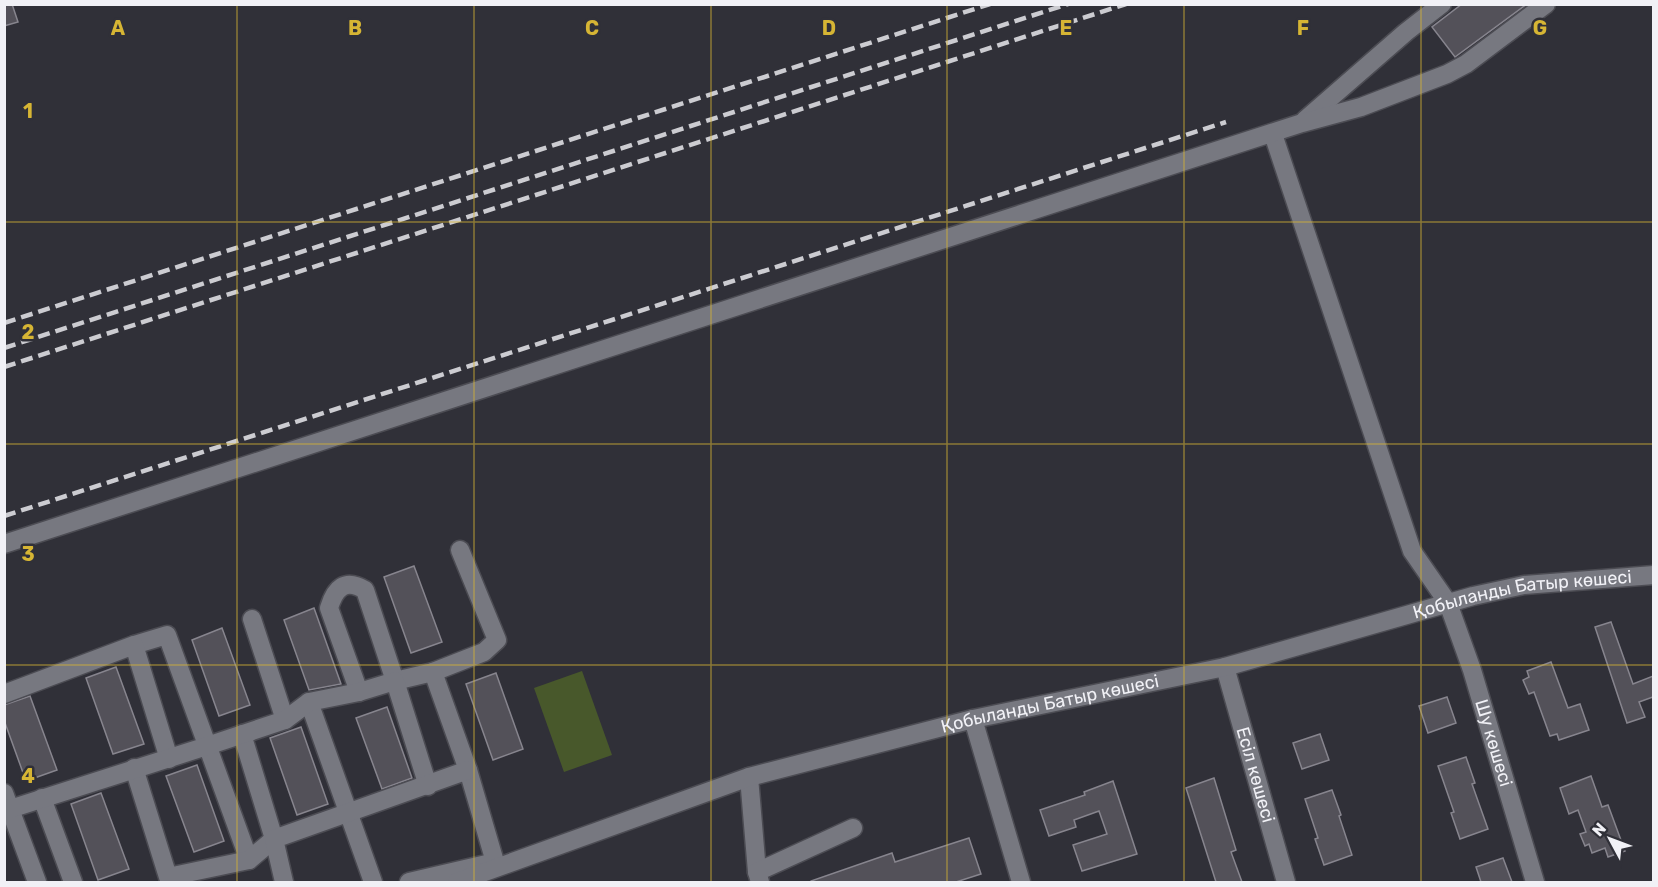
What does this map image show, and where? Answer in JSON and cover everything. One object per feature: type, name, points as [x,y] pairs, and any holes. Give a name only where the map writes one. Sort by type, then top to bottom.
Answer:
[{"type":"street","points":[[1302,123],[1406,32],[1442,4]]},
{"type":"street","points":[[4,544],[1302,123],[1362,107],[1447,74],[1466,64],[1546,4]]},
{"type":"street","name":"Шу көшесі","points":[[1273,134],[1412,551],[1448,603],[1472,670],[1535,882]]},
{"type":"street","points":[[38,882],[6,803],[42,798],[169,759],[285,720],[309,702],[359,692],[433,672],[484,651],[497,640],[460,550]]},
{"type":"street","name":"Қобыланды Батыр көшесі","points":[[457,882],[498,871],[749,777],[973,719],[1225,667],[1448,603],[1524,585],[1653,575]]},
{"type":"street","points":[[359,692],[329,608],[338,589],[356,584],[365,590],[428,786]]},
{"type":"street","points":[[252,619],[285,720]]},
{"type":"street","points":[[4,694],[167,634],[249,860]]},
{"type":"street","points":[[134,645],[169,759]]},
{"type":"street","name":"Есіл көшесі","points":[[1225,667],[1286,882]]},
{"type":"street","points":[[409,882],[498,871],[468,770],[433,672]]},
{"type":"street","points":[[309,702],[373,882]]},
{"type":"street","points":[[973,719],[1021,882]]},
{"type":"street","points":[[242,734],[274,839],[284,882]]},
{"type":"street","points":[[134,768],[169,880],[249,860],[274,839],[468,770]]},
{"type":"street","points":[[749,777],[759,877],[853,828]]},
{"type":"street","points":[[42,798],[72,882]]},
{"type":"green space","points":[[582,671],[612,755],[564,772],[534,688]]},
{"type":"building","points":[[4,4],[12,4],[18,22],[4,26]]},
{"type":"building","points":[[1462,4],[1527,4],[1455,57],[1432,27]]},
{"type":"building","points":[[414,566],[442,642],[411,653],[384,577]]},
{"type":"building","points":[[314,608],[341,684],[309,690],[284,620]]},
{"type":"building","points":[[1611,622],[1633,684],[1653,676],[1653,697],[1639,702],[1645,717],[1627,723],[1595,627]]},
{"type":"building","points":[[222,628],[250,705],[219,716],[192,640]]},
{"type":"building","points":[[1551,662],[1568,708],[1580,704],[1589,730],[1559,740],[1557,734],[1550,736],[1534,692],[1529,694],[1523,680],[1529,677],[1527,671]]},
{"type":"building","points":[[116,667],[144,744],[113,754],[86,678]]},
{"type":"building","points":[[496,673],[523,749],[493,760],[466,684]]},
{"type":"building","points":[[30,696],[57,770],[26,781],[4,720],[4,705]]},
{"type":"building","points":[[1447,697],[1456,723],[1428,733],[1419,706]]},
{"type":"building","points":[[387,707],[412,778],[382,789],[356,718]]},
{"type":"building","points":[[301,727],[328,804],[297,815],[270,738]]},
{"type":"building","points":[[1320,734],[1329,760],[1302,769],[1293,743]]},
{"type":"building","points":[[1466,757],[1475,783],[1472,784],[1488,829],[1460,839],[1451,813],[1454,812],[1438,766]]},
{"type":"building","points":[[197,765],[224,841],[194,852],[166,776]]},
{"type":"building","points":[[1591,776],[1602,807],[1608,805],[1625,851],[1608,857],[1605,848],[1592,853],[1589,844],[1585,846],[1580,834],[1586,832],[1578,810],[1569,814],[1560,788]]},
{"type":"building","points":[[1214,778],[1236,850],[1231,852],[1242,882],[1216,882],[1186,788]]},
{"type":"building","points":[[1113,781],[1137,854],[1082,871],[1073,845],[1107,834],[1099,811],[1074,820],[1076,827],[1049,836],[1040,810],[1085,795],[1084,792]]},
{"type":"building","points":[[1332,790],[1352,855],[1324,865],[1305,799]]},
{"type":"building","points":[[101,793],[129,869],[98,880],[71,804]]},
{"type":"building","points":[[969,838],[981,874],[956,882],[811,882],[892,853],[895,862]]},
{"type":"building","points":[[1503,858],[1512,882],[1481,882],[1476,867]]},
{"type":"railway","points":[[4,323],[990,4]]},
{"type":"railway","points":[[4,348],[1068,4]]},
{"type":"railway","points":[[4,367],[1126,4]]},
{"type":"railway","points":[[4,516],[1226,122]]}]
